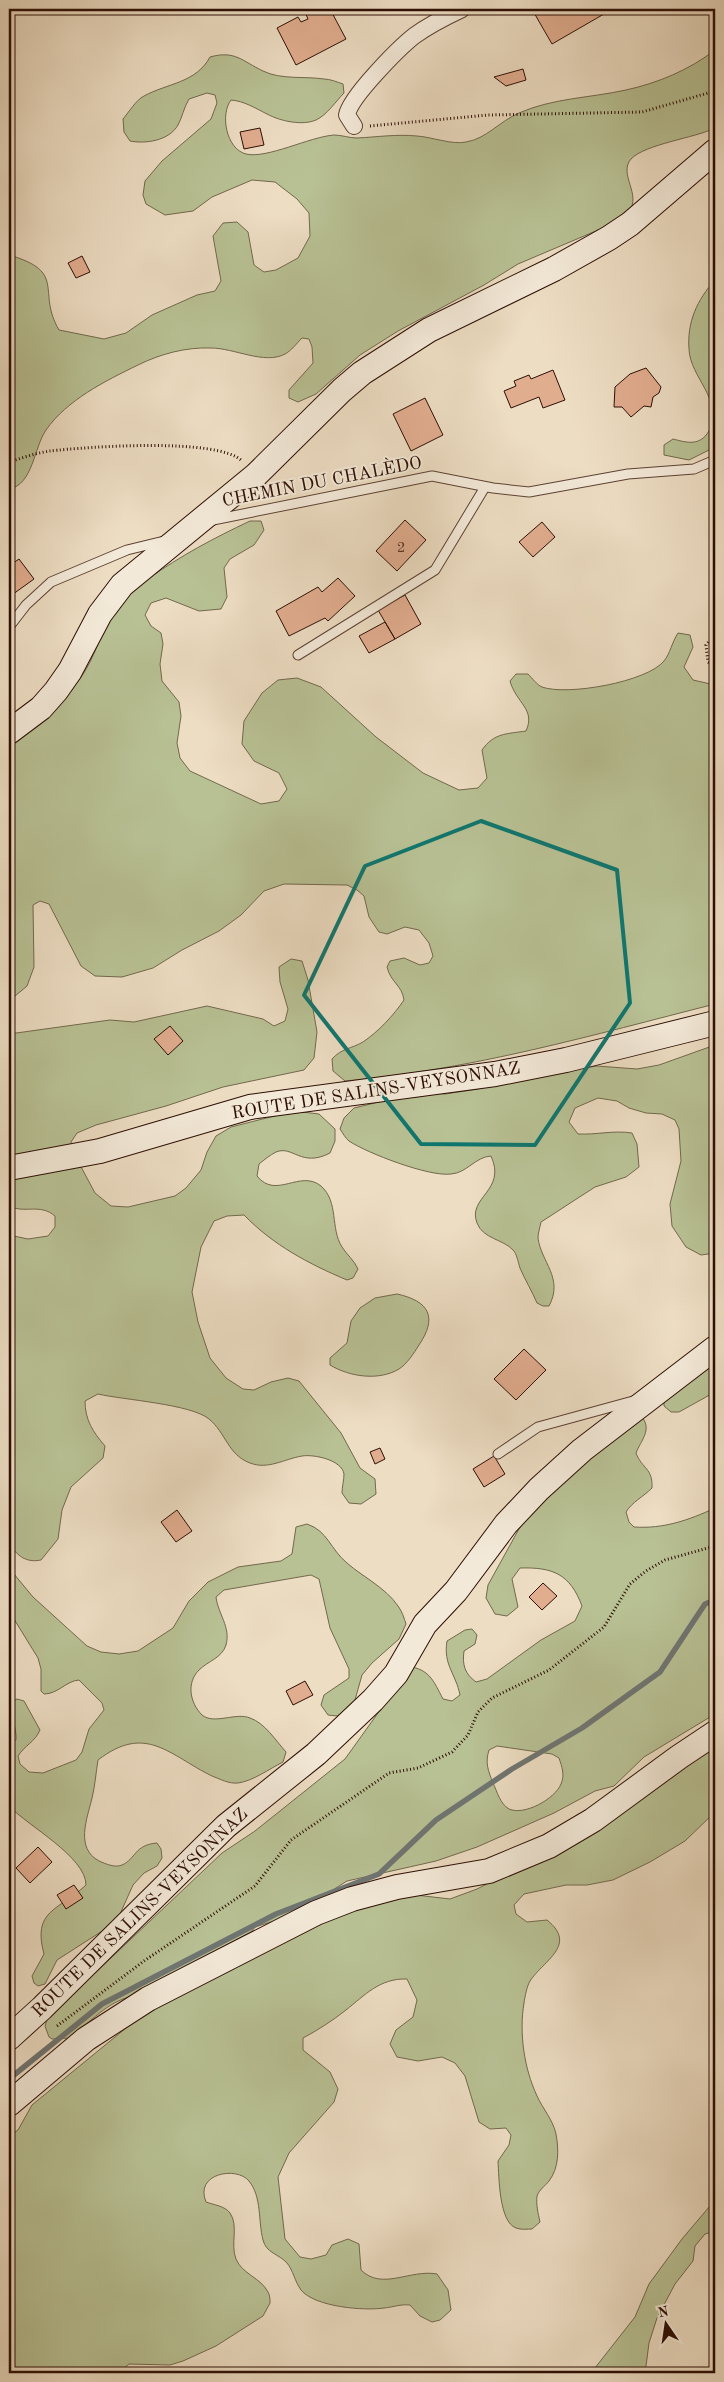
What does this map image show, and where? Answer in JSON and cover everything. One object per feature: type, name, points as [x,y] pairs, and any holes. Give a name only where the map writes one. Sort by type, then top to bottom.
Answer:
[{"type":"street","points":[[354,126],[347,115],[348,107],[366,85],[413,37],[434,23],[462,9]]},
{"type":"street","points":[[9,732],[42,708],[56,691],[70,671],[100,614],[115,593],[256,476],[342,390],[362,373],[428,330],[554,269],[609,238],[630,224],[715,151]]},
{"type":"street","name":"ROUTE DE SALINS-VEYSONNAZ","points":[[9,1168],[100,1151],[250,1107],[495,1074],[566,1060],[715,1023]]},
{"type":"street","name":"ROUTE DE SALINS-VEYSONNAZ","points":[[9,2038],[42,2008],[226,1826],[323,1748],[374,1700],[396,1674],[425,1624],[456,1591],[517,1512],[582,1450],[715,1348]]},
{"type":"street","points":[[9,2104],[86,2039],[148,1999],[316,1913],[352,1899],[397,1887],[489,1871],[549,1846],[592,1820],[678,1757],[715,1733]]},
{"type":"lane","name":"CHEMIN DU CHALÈDO","points":[[200,522],[432,476],[528,492],[628,474],[694,469],[715,460]]},
{"type":"lane","points":[[298,655],[435,570],[485,486]]},
{"type":"lane","points":[[9,627],[26,605],[51,582],[127,550],[172,539],[175,542]]},
{"type":"lane","points":[[498,1454],[538,1427],[635,1400],[645,1402]]},
{"type":"path","points":[[354,126],[488,115],[642,112],[715,91]]},
{"type":"path","points":[[9,462],[48,452],[117,446],[193,446],[235,454],[256,476]]},
{"type":"path","points":[[715,634],[706,645],[708,662],[715,667]]},
{"type":"path","points":[[53,2029],[144,1961],[255,1886],[290,1840],[389,1774],[418,1768],[452,1752],[468,1735],[478,1712],[492,1698],[549,1670],[604,1627],[630,1584],[646,1571],[664,1560],[715,1546]]},
{"type":"highlighted area","points":[[481,821],[617,870],[630,1003],[535,1145],[421,1144],[304,995],[365,866]]},
{"type":"green space","points":[[715,50],[715,128],[647,149],[631,159],[627,171],[632,191],[632,205],[628,212],[617,222],[518,264],[484,285],[398,331],[360,355],[316,394],[298,402],[289,398],[289,390],[313,363],[312,347],[309,339],[302,338],[287,353],[277,357],[259,357],[220,349],[202,348],[173,352],[146,361],[88,392],[65,409],[46,430],[28,473],[17,486],[9,489],[9,255],[38,268],[45,276],[53,316],[59,330],[104,339],[126,333],[152,315],[197,295],[215,291],[221,281],[213,236],[223,223],[237,222],[248,232],[254,265],[264,272],[276,270],[298,258],[310,236],[309,213],[297,199],[275,182],[252,180],[212,197],[193,211],[165,215],[146,204],[143,195],[145,181],[162,161],[211,119],[217,103],[215,95],[207,93],[189,99],[178,125],[169,135],[143,142],[130,141],[124,132],[123,119],[135,103],[144,96],[189,77],[204,66],[210,57],[226,55],[238,58],[277,76],[326,79],[343,84],[344,93],[324,115],[316,120],[304,123],[285,121],[272,117],[245,103],[231,100],[226,114],[227,130],[234,145],[239,151],[246,154],[255,155],[276,151],[334,135],[357,138],[410,135],[460,143],[487,134],[512,116],[532,108],[558,101],[626,90],[661,80],[695,64]]},
{"type":"green space","points":[[715,280],[715,447],[689,460],[664,455],[664,445],[673,439],[689,442],[698,441],[709,431],[712,419],[710,399],[691,360],[689,339],[694,312],[703,295]]},
{"type":"green space","points":[[250,521],[261,521],[264,530],[254,545],[230,559],[224,568],[227,597],[221,609],[199,611],[166,598],[151,603],[145,615],[151,626],[161,633],[163,644],[160,664],[162,681],[179,702],[181,716],[177,743],[180,758],[190,771],[261,804],[279,801],[287,789],[279,773],[254,761],[242,744],[244,721],[262,693],[278,680],[297,678],[321,687],[376,737],[423,773],[459,790],[478,788],[487,778],[482,750],[487,744],[501,735],[526,731],[529,717],[510,681],[516,674],[528,674],[542,687],[569,690],[625,681],[655,669],[664,661],[678,633],[690,635],[693,647],[684,667],[693,680],[715,685],[715,1004],[578,1039],[485,1060],[439,1069],[345,1081],[333,1071],[332,1059],[375,1033],[404,1000],[387,967],[390,961],[404,958],[420,965],[429,963],[433,956],[429,943],[419,930],[405,927],[387,934],[379,932],[369,917],[364,896],[347,885],[284,884],[264,891],[241,915],[219,931],[182,950],[153,968],[122,977],[95,976],[81,966],[49,904],[40,901],[33,905],[34,967],[27,986],[9,1001],[9,739],[51,709],[69,692],[90,663],[104,628],[124,596],[185,555]]},
{"type":"green space","points":[[291,959],[302,961],[308,980],[317,1032],[314,1058],[304,1070],[223,1087],[166,1106],[96,1125],[77,1133],[71,1142],[72,1150],[95,1193],[111,1206],[128,1207],[175,1196],[186,1188],[201,1170],[207,1152],[216,1136],[231,1127],[294,1111],[319,1114],[335,1129],[335,1141],[330,1153],[312,1158],[288,1151],[276,1152],[259,1164],[257,1176],[264,1183],[272,1185],[305,1181],[313,1182],[327,1192],[332,1207],[338,1240],[358,1269],[353,1278],[347,1280],[292,1253],[267,1236],[244,1215],[227,1216],[214,1221],[201,1247],[192,1292],[198,1322],[210,1358],[226,1378],[243,1389],[254,1390],[271,1382],[288,1378],[299,1381],[341,1433],[360,1468],[375,1479],[376,1494],[361,1504],[349,1503],[342,1493],[344,1474],[342,1469],[327,1459],[302,1456],[270,1465],[257,1465],[237,1455],[215,1425],[200,1414],[173,1406],[98,1394],[85,1401],[85,1408],[90,1425],[105,1446],[103,1458],[71,1487],[62,1510],[58,1539],[41,1560],[36,1561],[22,1558],[9,1543],[9,1235],[28,1239],[48,1236],[55,1227],[55,1216],[44,1210],[21,1209],[9,1206],[9,1034],[110,1020],[134,1022],[207,1006],[263,1019],[274,1026],[285,1021],[288,1009],[280,982],[279,967]]},
{"type":"green space","points":[[715,1045],[715,1253],[701,1255],[686,1247],[672,1226],[670,1204],[681,1161],[679,1129],[675,1120],[662,1114],[646,1113],[629,1108],[617,1101],[598,1098],[575,1108],[569,1122],[578,1134],[632,1133],[637,1144],[639,1167],[626,1177],[595,1187],[541,1222],[538,1238],[553,1279],[554,1287],[549,1306],[537,1303],[513,1250],[504,1243],[488,1236],[477,1223],[475,1214],[477,1206],[491,1186],[494,1178],[495,1168],[491,1156],[480,1159],[457,1173],[441,1174],[428,1172],[383,1158],[358,1146],[348,1140],[340,1129],[344,1118],[354,1108],[420,1092],[445,1094],[478,1089],[531,1076],[597,1066],[637,1069],[659,1065]]},
{"type":"green space","points":[[397,1294],[417,1301],[423,1306],[429,1318],[425,1335],[405,1364],[391,1373],[374,1376],[355,1375],[330,1365],[330,1358],[347,1343],[351,1321],[360,1308],[375,1298]]},
{"type":"green space","points":[[715,1353],[715,1392],[679,1412],[671,1412],[664,1406],[664,1397]]},
{"type":"green space","points":[[641,1416],[646,1425],[646,1430],[636,1453],[651,1476],[652,1488],[631,1505],[626,1512],[629,1522],[634,1527],[656,1527],[686,1520],[715,1508],[715,1714],[644,1757],[614,1786],[595,1791],[554,1813],[477,1847],[436,1861],[347,1881],[293,1915],[255,1927],[251,1932],[133,1996],[115,2003],[99,2013],[70,2038],[52,2039],[49,2037],[45,2026],[50,2009],[76,1991],[222,1853],[255,1831],[345,1759],[378,1713],[408,1666],[426,1673],[443,1699],[452,1701],[460,1695],[448,1663],[447,1641],[465,1630],[472,1629],[477,1635],[475,1644],[464,1651],[463,1656],[464,1665],[469,1676],[476,1682],[487,1679],[541,1640],[575,1621],[582,1606],[577,1595],[566,1580],[551,1571],[520,1568],[512,1579],[518,1607],[507,1616],[495,1614],[486,1598],[488,1585],[520,1527],[557,1482]],"holes":[[[497,1746],[552,1754],[559,1758],[563,1771],[562,1781],[558,1790],[546,1800],[530,1808],[515,1811],[506,1807],[499,1797],[488,1770],[487,1759],[489,1750]]]},
{"type":"green space","points":[[307,1524],[320,1531],[341,1558],[381,1588],[401,1610],[406,1624],[399,1639],[372,1663],[362,1675],[353,1707],[337,1716],[328,1715],[321,1705],[324,1695],[349,1678],[349,1669],[330,1628],[319,1579],[311,1575],[224,1590],[216,1597],[226,1626],[226,1645],[221,1653],[195,1675],[191,1687],[192,1699],[198,1710],[207,1718],[219,1719],[238,1716],[250,1718],[261,1724],[286,1752],[283,1762],[249,1780],[235,1783],[212,1776],[170,1752],[144,1743],[130,1744],[115,1749],[98,1760],[85,1832],[87,1849],[99,1861],[116,1866],[127,1862],[144,1846],[157,1843],[161,1849],[162,1858],[157,1866],[144,1873],[133,1885],[120,1914],[110,1926],[57,1960],[45,1984],[38,1986],[34,1983],[32,1976],[44,1954],[41,1939],[45,1920],[57,1907],[86,1885],[83,1874],[67,1853],[9,1806],[9,1743],[16,1740],[16,1736],[9,1703],[17,1699],[24,1701],[40,1730],[18,1756],[20,1764],[29,1772],[43,1773],[76,1760],[82,1752],[89,1729],[104,1710],[102,1703],[79,1680],[49,1693],[44,1694],[41,1691],[41,1669],[38,1658],[9,1611],[9,1568],[33,1597],[87,1646],[101,1652],[119,1654],[138,1651],[173,1628],[189,1601],[208,1582],[238,1567],[281,1561],[292,1554],[296,1527]]},
{"type":"green space","points":[[715,1751],[715,1812],[685,1841],[650,1862],[613,1880],[587,1885],[566,1885],[524,1894],[514,1905],[516,1914],[527,1922],[547,1920],[556,1929],[559,1937],[559,1945],[555,1952],[529,1983],[523,2014],[522,2038],[529,2074],[537,2096],[555,2129],[558,2146],[555,2170],[537,2196],[540,2222],[532,2229],[518,2229],[510,2224],[503,2208],[498,2161],[509,2145],[511,2135],[506,2128],[490,2129],[479,2122],[465,2076],[455,2063],[442,2057],[418,2061],[397,2057],[390,2044],[396,2030],[413,2017],[417,2000],[407,1979],[397,1979],[381,1984],[320,2029],[303,2038],[303,2050],[330,2072],[338,2089],[334,2102],[289,2153],[278,2177],[285,2239],[300,2257],[311,2259],[326,2255],[332,2245],[348,2239],[359,2244],[361,2270],[369,2276],[378,2279],[427,2273],[437,2274],[448,2290],[451,2310],[440,2320],[432,2322],[420,2316],[410,2305],[375,2309],[353,2308],[328,2304],[308,2296],[299,2287],[287,2263],[267,2248],[261,2233],[258,2202],[253,2187],[243,2176],[227,2173],[218,2175],[206,2184],[204,2192],[206,2202],[225,2209],[233,2218],[234,2253],[236,2259],[243,2269],[265,2287],[269,2295],[270,2303],[263,2316],[216,2346],[170,2365],[129,2364],[123,2369],[122,2373],[9,2373],[9,2136],[18,2130],[32,2105],[148,2010],[278,1943],[377,1898],[407,1894],[450,1899],[477,1889],[564,1845],[697,1756]]},
{"type":"green space","points":[[715,2200],[715,2235],[712,2232],[705,2234],[695,2246],[693,2261],[675,2284],[657,2318],[649,2343],[646,2366],[642,2373],[591,2373],[635,2317],[649,2284],[682,2239]]},
{"type":"building","points":[[312,9],[330,9],[346,39],[296,65],[277,28],[298,17],[301,22],[308,19],[305,12]]},
{"type":"building","points":[[536,9],[601,9],[604,14],[552,44],[533,11]]},
{"type":"building","points":[[523,69],[526,80],[506,86],[494,77]]},
{"type":"building","points":[[260,128],[264,145],[244,149],[240,132]]},
{"type":"building","points":[[82,256],[90,272],[76,278],[68,263]]},
{"type":"building","points":[[646,368],[661,387],[659,393],[653,397],[651,407],[644,406],[631,417],[622,407],[614,407],[615,387],[630,374]]},
{"type":"building","points":[[553,370],[565,400],[543,408],[539,397],[511,408],[504,391],[516,386],[514,381],[529,375],[531,379]]},
{"type":"building","points":[[425,398],[443,435],[411,451],[393,414]]},
{"type":"building","points":[[405,520],[426,540],[397,571],[376,551]]},
{"type":"building","points":[[542,522],[555,537],[533,557],[519,542]]},
{"type":"building","points":[[19,559],[34,579],[9,597],[9,566]]},
{"type":"building","points":[[338,578],[355,596],[328,621],[325,618],[289,636],[276,611],[318,587],[322,592]]},
{"type":"building","points":[[405,595],[421,624],[395,639],[378,610]]},
{"type":"building","points":[[385,622],[395,639],[369,653],[359,636]]},
{"type":"building","points":[[170,1026],[183,1041],[168,1055],[154,1039]]},
{"type":"building","points":[[524,1349],[546,1370],[516,1400],[494,1379]]},
{"type":"building","points":[[380,1448],[385,1459],[375,1464],[370,1452]]},
{"type":"building","points":[[494,1456],[505,1474],[484,1487],[473,1469]]},
{"type":"building","points":[[177,1510],[192,1531],[176,1542],[161,1522]]},
{"type":"building","points":[[543,1583],[557,1596],[542,1610],[529,1597]]},
{"type":"building","points":[[305,1681],[313,1695],[293,1705],[286,1691]]},
{"type":"building","points":[[38,1847],[52,1862],[30,1883],[16,1868]]},
{"type":"building","points":[[74,1885],[83,1898],[66,1909],[57,1895]]},
{"type":"waterway","points":[[9,2079],[102,2004],[276,1914],[379,1874],[436,1820],[512,1769],[582,1728],[660,1672],[705,1604],[715,1600]]}]
